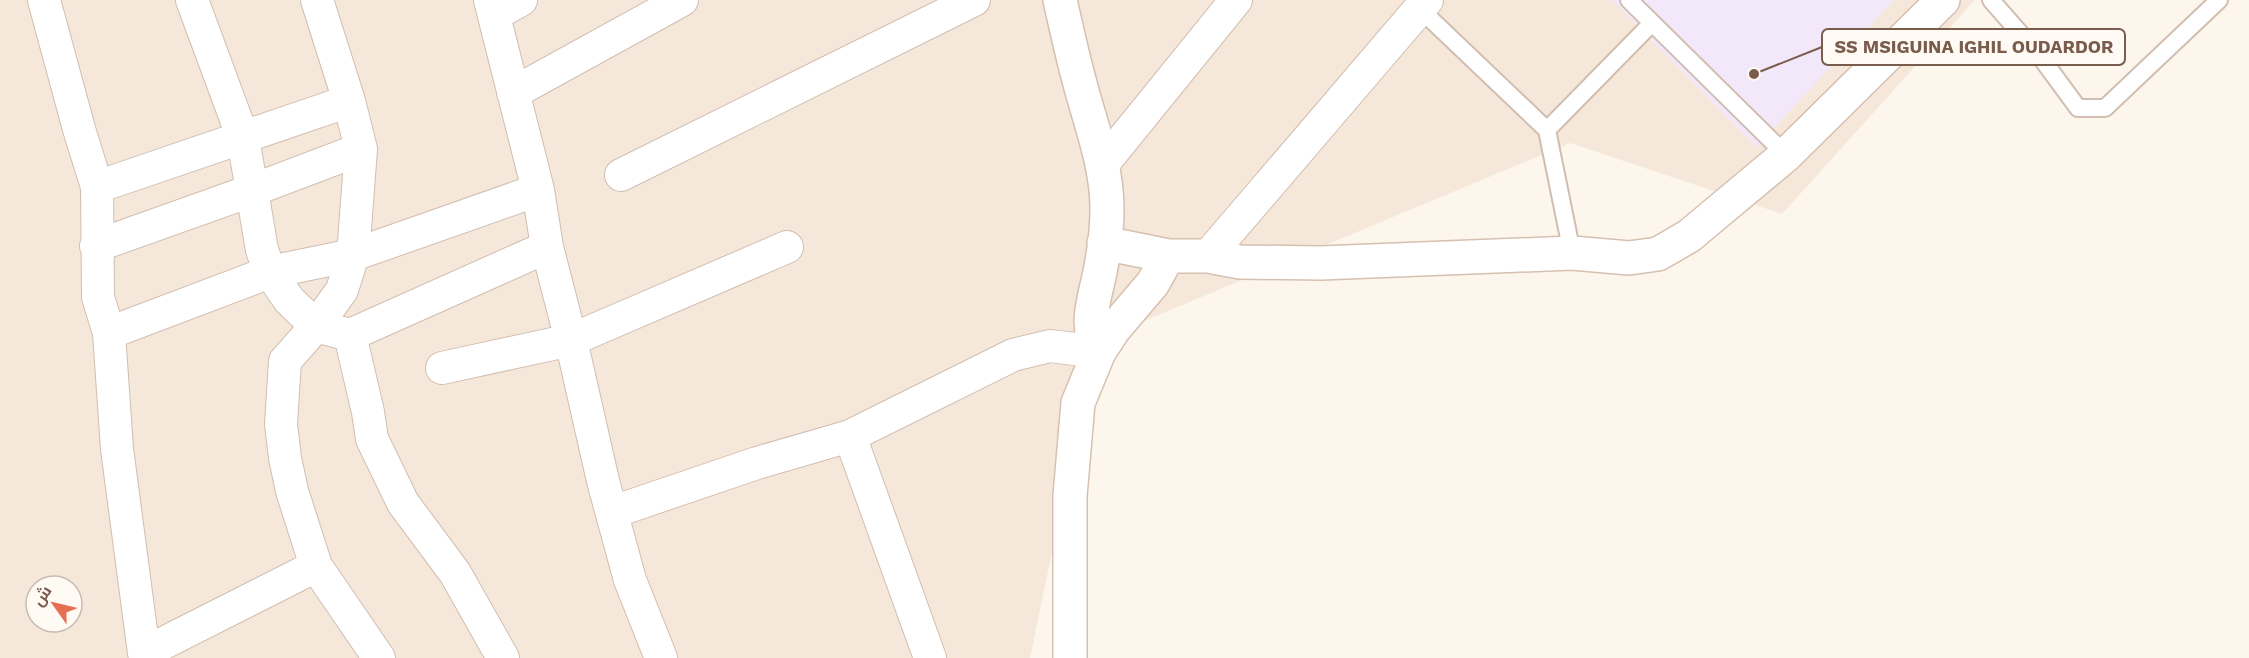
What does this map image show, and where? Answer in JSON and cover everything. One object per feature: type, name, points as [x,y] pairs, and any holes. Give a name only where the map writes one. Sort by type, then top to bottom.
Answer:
[{"type":"street","points":[[44,0],[78,129],[97,187],[98,297],[109,333],[117,449],[144,653],[316,566]]},
{"type":"street","points":[[192,0],[243,138],[262,250],[270,272],[289,300],[316,326],[350,335],[547,247]]},
{"type":"street","points":[[317,0],[349,101],[361,149],[353,255],[342,290],[316,326],[285,361],[281,424],[292,491],[316,566],[379,658]]},
{"type":"street","points":[[521,0],[492,8],[538,190],[547,247],[603,481],[630,580],[661,658]]},
{"type":"street","points":[[513,93],[682,0]]},
{"type":"street","points":[[621,176],[974,0]]},
{"type":"street","points":[[1060,0],[1103,164],[1107,208],[1104,243],[1090,316],[1090,330],[1099,352]]},
{"type":"street","points":[[1103,164],[1236,0]]},
{"type":"street","points":[[1104,243],[1168,256],[1208,256],[1240,262],[1321,263],[1572,253],[1629,258],[1658,254],[1689,236],[1786,155],[1943,0]]},
{"type":"street","points":[[1208,256],[1423,4]]},
{"type":"street","points":[[97,187],[349,101]]},
{"type":"street","points":[[96,246],[361,149]]},
{"type":"street","points":[[109,333],[270,272],[353,255],[538,190]]},
{"type":"street","points":[[442,368],[571,340],[787,247]]},
{"type":"street","points":[[1070,658],[1071,496],[1078,403],[1099,352],[1113,329],[1153,284],[1168,256]]},
{"type":"street","points":[[350,335],[372,439],[403,503],[455,573],[503,658]]},
{"type":"street","points":[[613,512],[757,463],[850,436],[1013,355],[1050,346],[1099,352]]},
{"type":"street","points":[[850,436],[930,658]]},
{"type":"lane","points":[[1629,0],[1786,155]]},
{"type":"lane","points":[[1991,0],[2039,55],[2078,108],[2105,108],[2219,0]]},
{"type":"lane","points":[[1423,4],[1547,130],[1572,253]]},
{"type":"lane","points":[[1547,130],[1652,23]]},
{"type":"shaded area","points":[[0,0],[1975,0],[1782,214],[1570,143],[1096,341],[1030,658],[0,658]]},
{"type":"shaded area","points":[[1612,0],[1894,0],[1756,147]]},
{"type":"place","name":"SS MSIGUINA IGHIL OUDARDOR","points":[[1754,74]]}]
